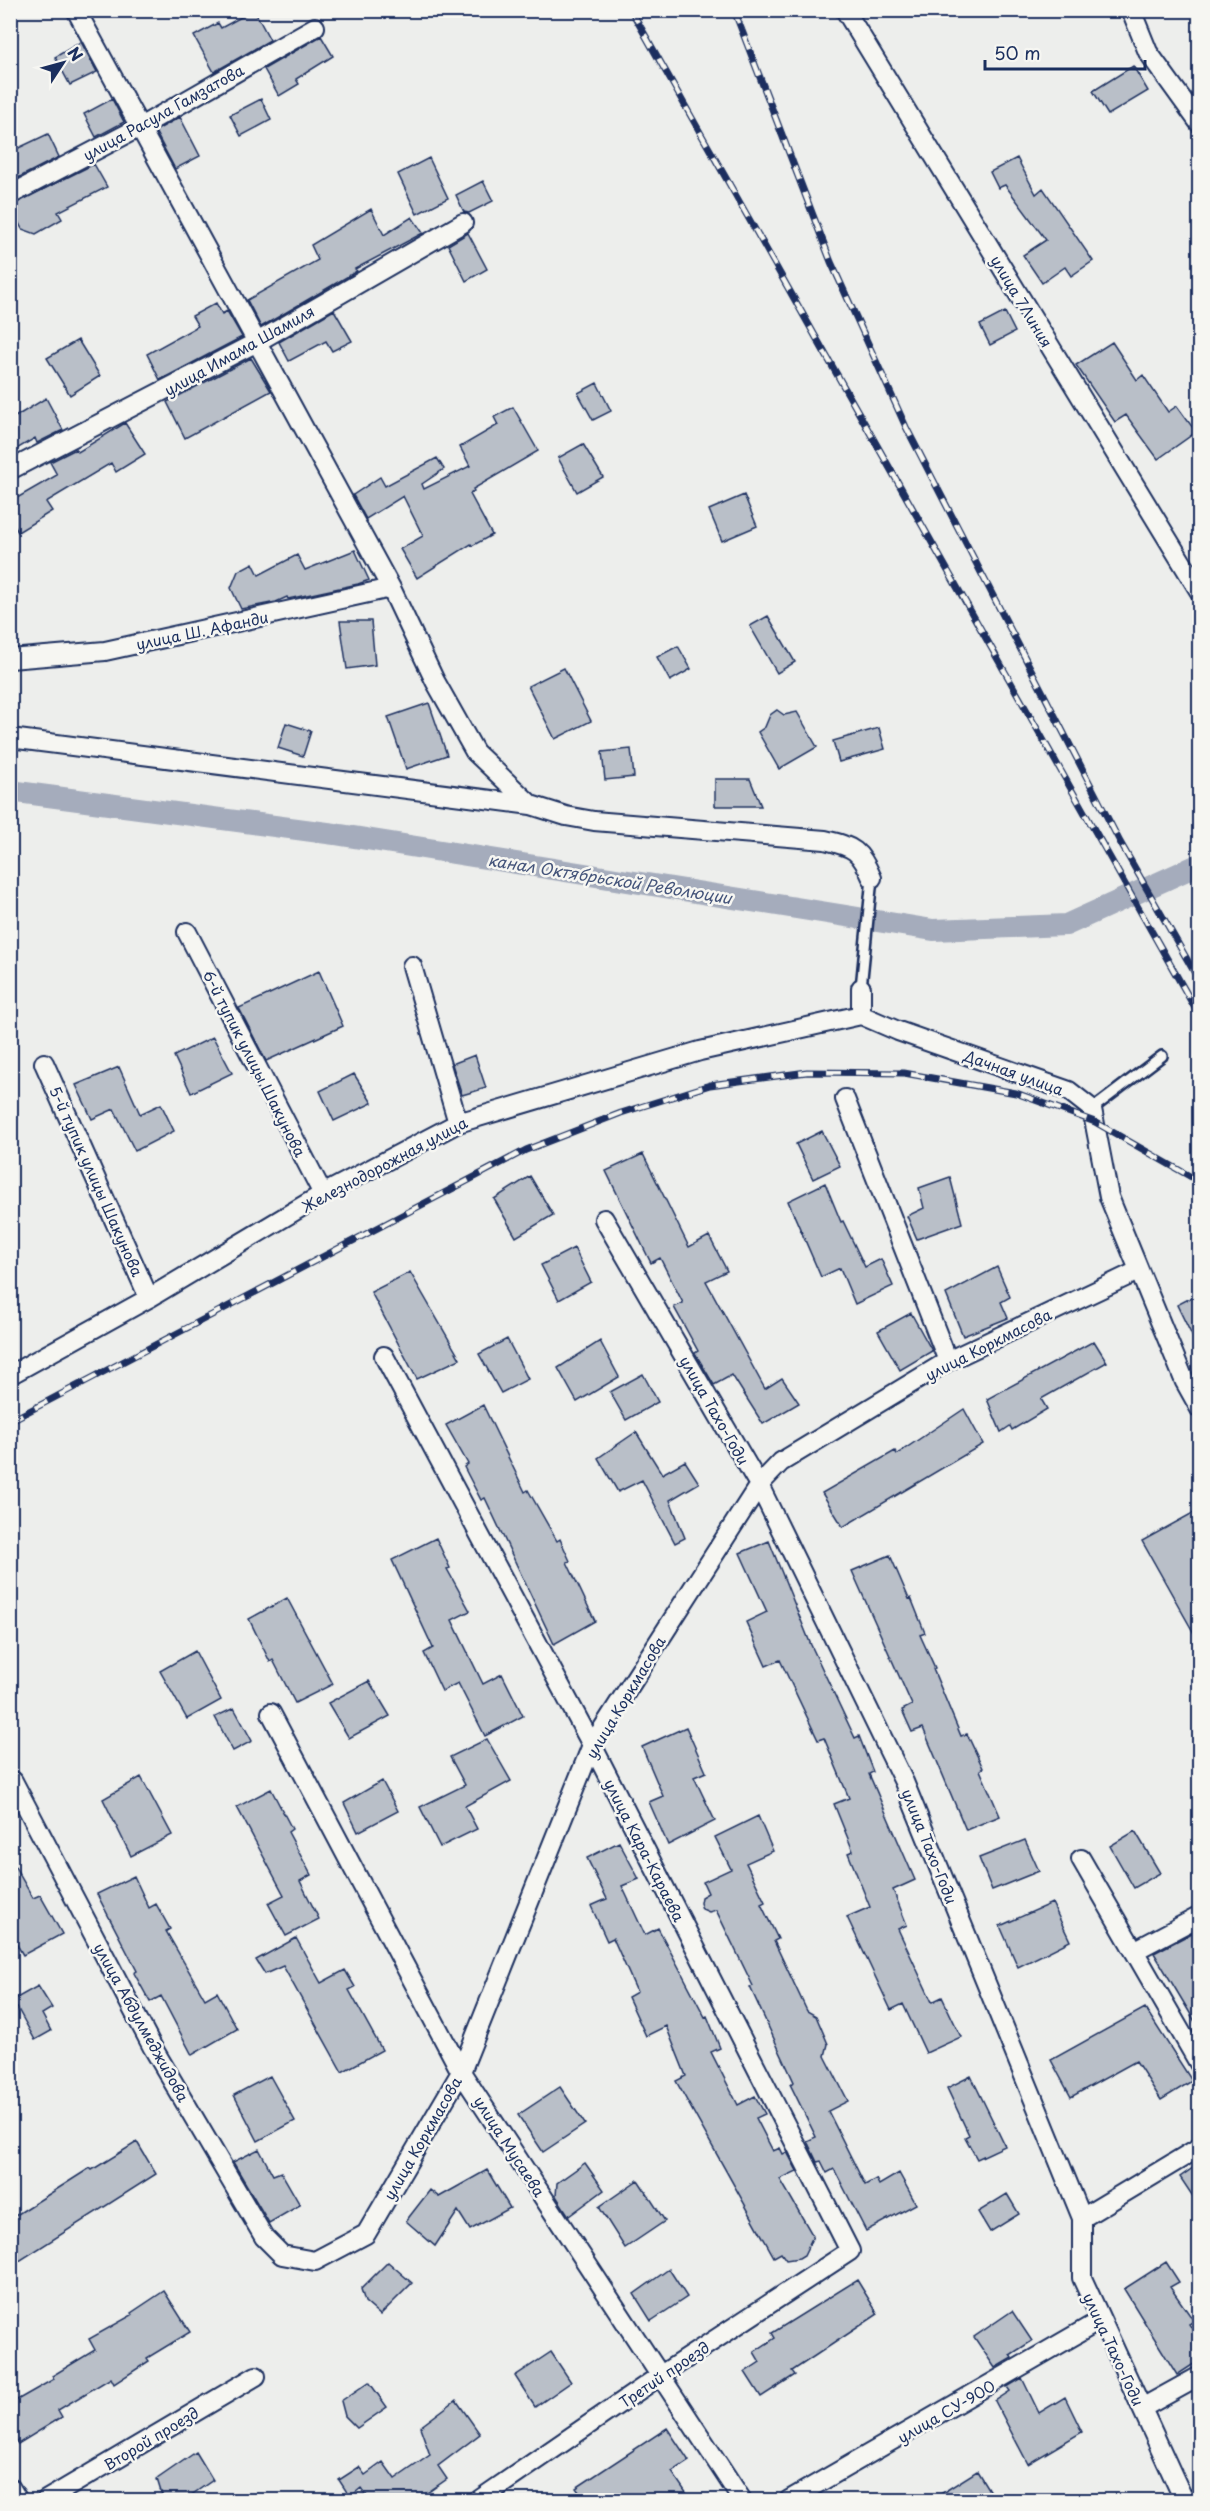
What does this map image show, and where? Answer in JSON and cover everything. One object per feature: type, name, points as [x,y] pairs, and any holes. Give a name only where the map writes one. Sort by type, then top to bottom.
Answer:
[{"type":"street","points":[[76,10],[391,588],[435,681],[476,752],[531,805]]},
{"type":"street","name":"улица 7Линия","points":[[845,10],[1200,592]]},
{"type":"street","points":[[1131,10],[1148,52],[1200,124]]},
{"type":"street","name":"улица Расула Гамзатова","points":[[10,195],[140,127],[315,27]]},
{"type":"street","name":"улица Имама Шамиля","points":[[10,470],[257,342],[463,223]]},
{"type":"street","name":"улица Ш. Афанди","points":[[10,659],[105,651],[391,588]]},
{"type":"street","points":[[10,738],[531,805],[566,816],[594,821],[825,840],[850,846],[863,857],[872,878]]},
{"type":"street","name":"6-й тупик улицы Шакунова","points":[[187,932],[323,1194]]},
{"type":"street","points":[[412,966],[458,1122]]},
{"type":"street","points":[[861,987],[861,1015]]},
{"type":"street","name":"Железнодорожная улица","points":[[10,1375],[149,1298],[323,1194],[458,1122],[700,1051],[861,1015]]},
{"type":"street","name":"Дачная улица","points":[[861,1015],[898,1031],[1069,1091],[1092,1109]]},
{"type":"street","name":"5-й тупик улицы Шакунова","points":[[44,1063],[149,1298]]},
{"type":"street","points":[[845,1099],[948,1361]]},
{"type":"street","points":[[1092,1109],[1109,1197],[1185,1382],[1200,1409]]},
{"type":"street","name":"улица Тахо-Годи","points":[[604,1219],[759,1485],[904,1782],[1082,2218],[1082,2278],[1184,2500]]},
{"type":"street","name":"улица Коркмасова","points":[[282,2255],[315,2261],[366,2234],[461,2072],[592,1745],[759,1485],[781,1462],[948,1361],[1138,1271]]},
{"type":"street","name":"улица Кара-Караева","points":[[384,1356],[592,1745],[850,2251]]},
{"type":"street","name":"улица Мусаева","points":[[271,1713],[461,2072],[742,2500]]},
{"type":"street","name":"улица Абдулмеджидова","points":[[13,1781],[153,2048],[264,2237],[282,2255]]},
{"type":"street","points":[[1081,1859],[1200,2065]]},
{"type":"street","points":[[1134,1951],[1200,1916]]},
{"type":"street","points":[[1082,2218],[1200,2147]]},
{"type":"street","name":"Третий проезд","points":[[479,2500],[661,2375],[850,2251]]},
{"type":"street","name":"улица СУ-900","points":[[789,2500],[1101,2320]]},
{"type":"street","name":"Второй проезд","points":[[46,2500],[256,2376]]},
{"type":"street","points":[[1142,2408],[1200,2376]]},
{"type":"street","points":[[10,2487],[18,2500]]},
{"type":"lane","points":[[861,987],[872,878]]},
{"type":"lane","points":[[1092,1109],[1162,1056]]},
{"type":"building","points":[[254,10],[270,40],[214,72],[194,36],[218,23],[221,28]]},
{"type":"building","points":[[321,36],[333,56],[296,79],[299,84],[279,96],[264,69]]},
{"type":"building","points":[[81,42],[97,72],[70,85],[55,57]]},
{"type":"building","points":[[1133,66],[1148,91],[1108,115],[1093,91]]},
{"type":"building","points":[[112,99],[124,122],[96,137],[84,114]]},
{"type":"building","points":[[261,99],[271,120],[241,136],[230,115]]},
{"type":"building","points":[[180,117],[200,156],[175,169],[155,131]]},
{"type":"building","points":[[48,134],[59,157],[10,182],[10,152]]},
{"type":"building","points":[[429,158],[448,198],[417,214],[398,174]]},
{"type":"building","points":[[1017,158],[1036,194],[1043,188],[1093,261],[1071,276],[1065,267],[1042,283],[1023,255],[1046,240],[1005,185],[998,188],[990,172]]},
{"type":"building","points":[[94,164],[107,187],[58,212],[62,219],[36,234],[22,229],[10,206]]},
{"type":"building","points":[[483,181],[493,201],[469,213],[464,212],[456,195]]},
{"type":"building","points":[[371,209],[384,235],[412,217],[423,233],[355,269],[357,271],[261,327],[247,300],[318,260],[311,245]]},
{"type":"building","points":[[468,233],[487,269],[466,281],[448,245]]},
{"type":"building","points":[[216,303],[222,314],[227,311],[242,337],[160,380],[147,354],[198,326],[192,316]]},
{"type":"building","points":[[334,310],[352,341],[332,351],[326,341],[289,361],[279,342]]},
{"type":"building","points":[[1005,312],[1015,332],[990,345],[980,325]]},
{"type":"building","points":[[78,340],[100,376],[70,395],[47,358]]},
{"type":"building","points":[[1112,342],[1137,380],[1143,375],[1168,412],[1177,406],[1196,432],[1158,459],[1126,415],[1115,422],[1076,365]]},
{"type":"building","points":[[251,358],[271,391],[185,438],[167,402]]},
{"type":"building","points":[[597,383],[611,411],[593,420],[578,393]]},
{"type":"building","points":[[46,398],[63,430],[37,443],[35,438],[10,453],[10,420]]},
{"type":"building","points":[[513,407],[538,451],[473,489],[474,491],[470,494],[492,535],[472,546],[471,544],[417,578],[400,549],[423,536],[403,496],[366,519],[353,495],[380,477],[385,486],[437,458],[444,469],[422,484],[424,489],[470,466],[460,447],[498,425],[494,417]]},
{"type":"building","points":[[125,423],[145,454],[116,472],[111,463],[46,502],[52,511],[18,532],[10,519],[10,502],[57,475],[50,462],[76,449],[78,452]]},
{"type":"building","points":[[583,444],[603,477],[577,492],[558,458]]},
{"type":"building","points":[[744,495],[757,526],[722,541],[709,510]]},
{"type":"building","points":[[355,550],[369,580],[358,584],[288,599],[287,597],[276,602],[241,609],[231,588],[238,571],[253,563],[259,575],[297,555],[305,570]]},
{"type":"building","points":[[768,616],[795,662],[777,673],[750,626]]},
{"type":"building","points":[[340,621],[371,621],[375,665],[347,669]]},
{"type":"building","points":[[678,646],[691,669],[670,681],[657,657]]},
{"type":"building","points":[[564,668],[591,721],[555,739],[528,686]]},
{"type":"building","points":[[429,703],[447,755],[406,769],[388,717]]},
{"type":"building","points":[[777,710],[784,715],[797,712],[817,747],[779,769],[758,732],[765,727],[770,715]]},
{"type":"building","points":[[286,723],[311,731],[303,756],[278,748]]},
{"type":"building","points":[[879,728],[885,749],[839,762],[833,741]]},
{"type":"building","points":[[631,749],[634,777],[605,780],[602,752]]},
{"type":"building","points":[[715,779],[750,779],[761,806],[715,806]]},
{"type":"building","points":[[319,971],[343,1026],[266,1061],[239,1008]]},
{"type":"building","points":[[213,1037],[232,1073],[191,1093],[174,1056]]},
{"type":"building","points":[[475,1055],[486,1088],[462,1095],[452,1064]]},
{"type":"building","points":[[119,1067],[140,1114],[161,1104],[174,1131],[135,1151],[114,1109],[92,1119],[76,1085]]},
{"type":"building","points":[[354,1074],[372,1103],[334,1121],[320,1091]]},
{"type":"building","points":[[822,1131],[840,1166],[813,1179],[796,1144]]},
{"type":"building","points":[[643,1154],[689,1247],[709,1236],[727,1271],[706,1281],[765,1389],[782,1378],[799,1403],[763,1424],[732,1375],[714,1385],[695,1353],[698,1351],[674,1307],[683,1303],[660,1258],[651,1263],[606,1171]]},
{"type":"building","points":[[530,1176],[553,1215],[516,1237],[494,1199]]},
{"type":"building","points":[[950,1177],[962,1223],[917,1239],[907,1216],[924,1208],[919,1188]]},
{"type":"building","points":[[825,1183],[841,1222],[843,1221],[865,1267],[881,1259],[893,1286],[855,1304],[840,1268],[821,1277],[788,1201]]},
{"type":"building","points":[[574,1248],[591,1282],[559,1300],[541,1265]]},
{"type":"building","points":[[997,1267],[1010,1297],[1001,1302],[1008,1318],[963,1336],[946,1294]]},
{"type":"building","points":[[410,1272],[460,1359],[417,1379],[371,1292]]},
{"type":"building","points":[[1200,1293],[1200,1352],[1177,1305]]},
{"type":"building","points":[[911,1313],[932,1351],[900,1370],[878,1331]]},
{"type":"building","points":[[507,1339],[528,1379],[501,1393],[479,1354]]},
{"type":"building","points":[[600,1341],[619,1377],[577,1402],[558,1368]]},
{"type":"building","points":[[1094,1341],[1107,1362],[1041,1399],[1047,1409],[1012,1430],[1010,1426],[1001,1432],[987,1399]]},
{"type":"building","points":[[643,1374],[658,1402],[626,1420],[610,1392]]},
{"type":"building","points":[[483,1405],[525,1492],[528,1490],[557,1541],[560,1539],[570,1561],[567,1562],[595,1621],[554,1644],[485,1498],[481,1500],[464,1467],[468,1464],[446,1425]]},
{"type":"building","points":[[964,1409],[983,1444],[843,1527],[822,1493],[895,1451],[897,1454]]},
{"type":"building","points":[[636,1432],[662,1474],[685,1461],[699,1483],[670,1500],[685,1538],[675,1543],[642,1480],[618,1492],[598,1458]]},
{"type":"building","points":[[1200,1509],[1200,1644],[1142,1541]]},
{"type":"building","points":[[436,1538],[450,1568],[447,1569],[470,1611],[452,1620],[483,1684],[502,1674],[523,1716],[485,1736],[458,1683],[442,1691],[424,1653],[433,1648],[392,1560]]},
{"type":"building","points":[[769,1541],[811,1645],[855,1738],[859,1736],[873,1772],[869,1774],[915,1880],[893,1890],[907,1925],[898,1929],[932,2002],[942,1997],[961,2037],[926,2053],[903,2004],[891,2010],[847,1917],[870,1907],[848,1853],[853,1851],[834,1804],[849,1798],[824,1738],[818,1740],[780,1660],[766,1666],[746,1622],[767,1612],[740,1553]]},
{"type":"building","points":[[890,1555],[925,1633],[920,1635],[961,1736],[967,1734],[983,1768],[980,1770],[1000,1816],[966,1830],[923,1728],[912,1732],[902,1710],[912,1705],[852,1571]]},
{"type":"building","points":[[287,1598],[333,1684],[295,1703],[273,1660],[270,1662],[249,1619]]},
{"type":"building","points":[[195,1651],[221,1700],[187,1719],[160,1671]]},
{"type":"building","points":[[369,1681],[390,1716],[349,1738],[328,1703]]},
{"type":"building","points":[[234,1708],[252,1741],[233,1751],[215,1717]]},
{"type":"building","points":[[686,1727],[706,1772],[694,1777],[715,1821],[668,1845],[649,1802],[663,1796],[642,1747]]},
{"type":"building","points":[[487,1739],[511,1781],[465,1806],[477,1829],[440,1847],[420,1807],[465,1785],[450,1757]]},
{"type":"building","points":[[141,1777],[172,1835],[131,1856],[103,1799]]},
{"type":"building","points":[[382,1781],[398,1811],[358,1832],[344,1803]]},
{"type":"building","points":[[271,1789],[292,1829],[288,1832],[311,1875],[300,1881],[319,1919],[286,1936],[268,1903],[284,1895],[237,1807]]},
{"type":"building","points":[[758,1816],[773,1851],[746,1863],[765,1902],[761,1904],[778,1939],[774,1941],[807,2011],[816,2016],[828,2044],[825,2056],[848,2101],[828,2111],[865,2185],[876,2179],[879,2185],[899,2173],[916,2204],[866,2231],[834,2169],[827,2173],[821,2161],[817,2162],[807,2141],[816,2137],[790,2084],[794,2082],[750,1987],[753,1986],[716,1910],[709,1912],[702,1909],[700,1903],[701,1897],[708,1893],[703,1882],[731,1869],[715,1837]]},
{"type":"building","points":[[1135,1831],[1160,1873],[1134,1888],[1110,1846]]},
{"type":"building","points":[[1025,1840],[1039,1871],[992,1890],[979,1858]]},
{"type":"building","points":[[619,1842],[639,1879],[622,1886],[645,1935],[658,1928],[705,2017],[707,2016],[720,2048],[711,2052],[738,2105],[755,2096],[765,2114],[756,2118],[773,2151],[780,2148],[783,2154],[787,2152],[797,2171],[780,2179],[813,2236],[804,2255],[799,2258],[786,2260],[781,2253],[774,2257],[676,2081],[686,2076],[666,2026],[646,2036],[628,1997],[637,1992],[613,1938],[607,1941],[591,1906],[607,1899],[587,1858]]},
{"type":"building","points":[[10,1858],[33,1898],[40,1895],[62,1934],[23,1955],[10,1933]]},
{"type":"building","points":[[134,1876],[149,1908],[156,1904],[170,1929],[166,1931],[205,1999],[217,1992],[237,2029],[192,2055],[161,1996],[150,2002],[134,1973],[137,1971],[97,1894]]},
{"type":"building","points":[[1052,1903],[1070,1941],[1018,1967],[1000,1926]]},
{"type":"building","points":[[1194,1932],[1200,1941],[1200,2030],[1154,1953]]},
{"type":"building","points":[[296,1938],[321,1983],[345,1970],[355,1987],[349,1990],[382,2050],[342,2072],[283,1966],[265,1974],[256,1960]]},
{"type":"building","points":[[38,1986],[52,2008],[42,2014],[51,2031],[35,2040],[13,2000]]},
{"type":"building","points":[[1145,2008],[1192,2081],[1161,2100],[1136,2061],[1071,2097],[1051,2060]]},
{"type":"building","points":[[270,2076],[295,2121],[258,2141],[234,2095]]},
{"type":"building","points":[[971,2076],[1005,2146],[977,2159],[965,2137],[969,2135],[947,2088]]},
{"type":"building","points":[[560,2087],[585,2124],[543,2152],[518,2115]]},
{"type":"building","points":[[137,2142],[156,2174],[10,2267],[10,2219],[90,2168],[92,2170]]},
{"type":"building","points":[[259,2149],[273,2175],[281,2172],[300,2205],[269,2223],[233,2162]]},
{"type":"building","points":[[585,2163],[604,2190],[569,2216],[556,2196],[557,2183]]},
{"type":"building","points":[[1200,2163],[1200,2207],[1180,2177]]},
{"type":"building","points":[[487,2170],[510,2208],[470,2230],[458,2211],[435,2246],[406,2221],[430,2190],[439,2197]]},
{"type":"building","points":[[638,2180],[665,2221],[625,2248],[599,2207]]},
{"type":"building","points":[[1007,2194],[1019,2214],[990,2232],[978,2212]]},
{"type":"building","points":[[388,2262],[412,2283],[380,2315],[365,2302],[361,2289]]},
{"type":"building","points":[[1166,2262],[1179,2282],[1170,2287],[1194,2321],[1189,2324],[1200,2341],[1200,2360],[1177,2375],[1124,2289]]},
{"type":"building","points":[[669,2269],[687,2297],[651,2321],[634,2294]]},
{"type":"building","points":[[857,2280],[878,2314],[792,2371],[795,2375],[761,2397],[745,2372],[760,2362],[754,2352],[775,2338],[772,2333]]},
{"type":"building","points":[[164,2291],[190,2332],[147,2358],[149,2361],[114,2384],[111,2378],[58,2410],[62,2417],[18,2444],[10,2431],[10,2404],[54,2379],[52,2376],[95,2350],[89,2339],[132,2315],[131,2313]]},
{"type":"building","points":[[1012,2311],[1032,2341],[1010,2355],[1012,2358],[995,2368],[974,2337]]},
{"type":"building","points":[[551,2352],[571,2382],[535,2407],[515,2376]]},
{"type":"building","points":[[1022,2378],[1039,2413],[1065,2397],[1082,2432],[1028,2464],[995,2401],[1010,2391],[1007,2387]]},
{"type":"building","points":[[369,2382],[387,2407],[357,2428],[345,2416],[341,2401]]},
{"type":"building","points":[[456,2400],[480,2434],[438,2466],[447,2479],[417,2500],[370,2500],[361,2488],[350,2497],[339,2480],[359,2467],[365,2475],[383,2462],[395,2479],[430,2455],[420,2427]]},
{"type":"building","points":[[667,2428],[689,2461],[672,2472],[691,2500],[585,2500],[576,2488]]},
{"type":"building","points":[[196,2452],[213,2480],[184,2500],[169,2500],[162,2495],[157,2479]]},
{"type":"building","points":[[977,2471],[995,2500],[931,2500]]},
{"type":"waterway","name":"канал Октябрьской Революции","points":[[10,791],[335,834],[933,930],[1066,925],[1200,864]]},
{"type":"railway","points":[[631,10],[1200,1017]]},
{"type":"railway","points":[[734,10],[831,262],[906,427],[1120,842],[1200,982]]},
{"type":"railway","points":[[10,1421],[526,1150],[621,1113],[710,1085],[807,1072],[904,1073],[1016,1093],[1095,1122],[1200,1182]]}]
